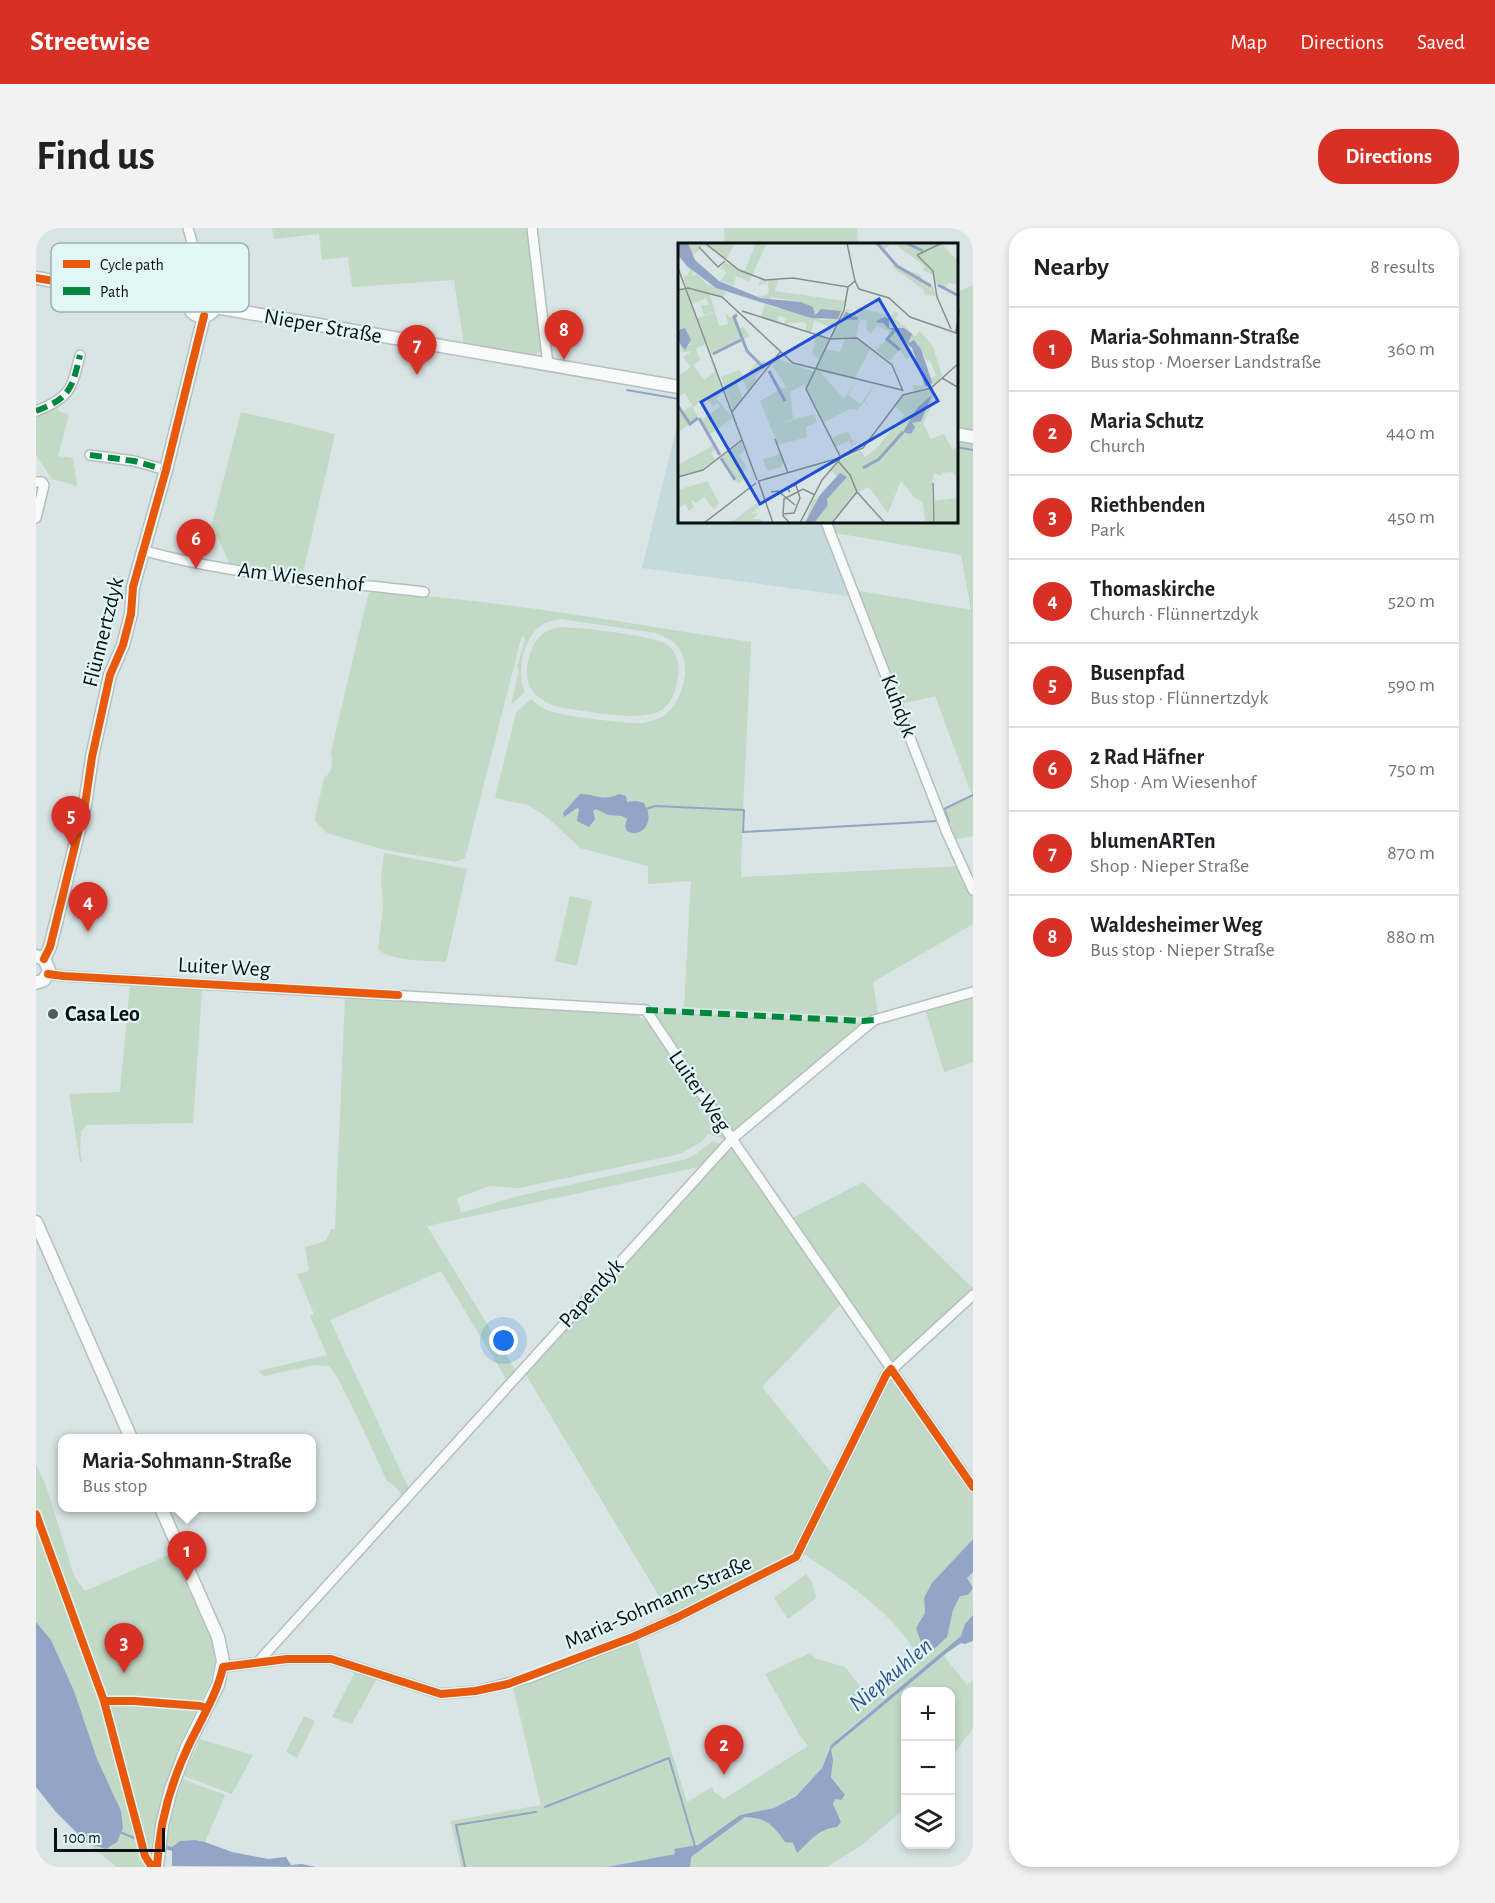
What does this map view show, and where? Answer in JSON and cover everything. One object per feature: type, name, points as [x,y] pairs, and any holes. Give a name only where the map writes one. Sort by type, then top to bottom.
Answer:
[{"type":"main road","points":[[36,278],[51,281]]},
{"type":"main road","points":[[194,312],[204,316],[212,312]]},
{"type":"main road","name":"Nieper Straße","points":[[244,312],[678,387]]},
{"type":"main road","name":"Flünnertzdyk","points":[[40,957],[50,947],[83,815],[94,743],[110,675],[124,638],[142,550],[166,470],[204,316]]},
{"type":"main road","points":[[958,434],[973,436]]},
{"type":"main road","points":[[36,986],[48,974],[48,966],[40,957]]},
{"type":"main road","points":[[36,1222],[129,1434]]},
{"type":"main road","points":[[157,1867],[162,1825],[171,1789],[190,1742],[218,1685],[223,1667],[218,1637],[163,1512]]},
{"type":"street","points":[[188,228],[192,243]]},
{"type":"street","points":[[532,228],[548,365]]},
{"type":"street","points":[[36,411],[56,404],[70,390],[80,355]]},
{"type":"street","points":[[90,455],[134,461],[166,470]]},
{"type":"street","points":[[36,518],[44,486],[38,482]]},
{"type":"street","name":"Kuhdyk","points":[[827,524],[947,832],[973,890]]},
{"type":"street","name":"Am Wiesenhof","points":[[142,550],[188,561],[270,574],[424,592]]},
{"type":"street","name":"Luiter Weg","points":[[48,974],[646,1010],[732,1139],[973,1487]]},
{"type":"street","name":"Papendyk","points":[[258,1662],[732,1139],[874,1020],[973,993]]},
{"type":"street","name":"Maria-Sohmann-Straße","points":[[223,1667],[287,1659],[331,1659],[441,1694],[475,1691],[529,1678],[678,1617],[796,1557],[891,1369],[973,1295]]},
{"type":"shaded area","points":[[678,421],[678,524],[826,524],[855,597],[642,568]]},
{"type":"green space","points":[[272,228],[529,228],[542,350],[534,356],[464,345],[454,280],[352,287],[348,257],[322,260],[319,234],[274,239]]},
{"type":"green space","points":[[724,228],[857,228],[858,243],[725,243]]},
{"type":"green space","points":[[973,285],[973,432],[958,429],[958,292]]},
{"type":"green space","points":[[57,407],[60,412],[69,414],[58,456],[73,458],[77,486],[52,479],[36,455],[36,415]]},
{"type":"green space","points":[[241,412],[335,434],[303,572],[229,563],[212,524]]},
{"type":"green space","points":[[958,437],[973,440],[973,836],[956,839],[944,809],[972,795],[935,696],[902,704],[854,590],[971,610],[961,555],[830,532],[828,524],[958,524]]},
{"type":"green space","points":[[371,592],[514,606],[751,642],[742,832],[938,822],[742,833],[741,877],[961,866],[973,892],[973,924],[873,982],[878,1014],[868,1017],[684,1007],[691,881],[648,884],[648,866],[580,848],[547,817],[528,805],[495,798],[516,713],[531,699],[545,709],[557,713],[642,723],[660,718],[667,713],[674,705],[683,686],[685,666],[683,656],[679,648],[669,639],[656,633],[561,619],[541,626],[528,641],[521,667],[522,685],[525,692],[511,705],[519,670],[517,667],[525,639],[522,635],[465,858],[456,862],[385,850],[327,833],[315,818],[324,778],[332,767],[331,752],[368,595]]},
{"type":"green space","points":[[562,627],[632,635],[666,644],[675,654],[679,668],[676,686],[669,703],[663,709],[653,713],[626,716],[554,706],[541,699],[528,683],[528,659],[534,644],[544,633]]},
{"type":"green space","points":[[384,853],[467,869],[446,962],[410,960],[391,956],[378,949],[383,906],[381,880]]},
{"type":"green space","points":[[570,896],[592,901],[577,966],[555,961]]},
{"type":"green space","points":[[130,985],[344,996],[340,998],[202,990],[193,1123],[87,1125],[81,1131],[82,1162],[80,1162],[69,1094],[120,1092]]},
{"type":"green space","points":[[973,996],[973,1062],[944,1072],[925,1009]]},
{"type":"green space","points":[[345,998],[528,1006],[635,1014],[652,1025],[728,1137],[724,1139],[708,1134],[701,1142],[680,1154],[519,1188],[490,1186],[457,1198],[461,1213],[518,1196],[683,1160],[693,1156],[713,1141],[724,1145],[703,1166],[427,1226],[517,1373],[508,1382],[441,1271],[330,1320],[410,1491],[404,1498],[394,1485],[387,1481],[355,1412],[329,1366],[314,1365],[264,1376],[258,1371],[327,1355],[310,1316],[314,1314],[297,1274],[309,1271],[305,1247],[326,1241],[331,1229],[335,1229]]},
{"type":"green space","points":[[654,1013],[864,1023],[733,1132],[654,1018]]},
{"type":"green space","points":[[731,1145],[841,1304],[762,1387],[834,1476],[795,1556],[671,1616],[525,1373]]},
{"type":"green space","points":[[863,1182],[973,1288],[892,1363],[792,1218]]},
{"type":"green space","points":[[890,1375],[973,1495],[973,1539],[924,1598],[925,1613],[916,1628],[946,1637],[953,1610],[960,1596],[968,1595],[967,1578],[972,1572],[973,1615],[965,1624],[961,1636],[845,1732],[828,1749],[822,1768],[796,1795],[774,1808],[740,1815],[698,1845],[674,1850],[675,1854],[607,1867],[461,1867],[451,1821],[541,1805],[513,1687],[637,1641],[687,1802],[712,1787],[714,1792],[724,1799],[808,1746],[765,1674],[810,1653],[814,1658],[845,1667],[868,1696],[917,1655],[907,1639],[881,1611],[849,1585],[801,1552]]},
{"type":"green space","points":[[36,1464],[47,1489],[74,1576],[85,1591],[173,1553],[214,1645],[215,1663],[210,1682],[183,1738],[161,1797],[153,1832],[149,1867],[117,1867],[87,1843],[56,1812],[36,1787]]},
{"type":"green space","points":[[806,1574],[812,1582],[816,1598],[788,1619],[774,1598]]},
{"type":"green space","points":[[944,1656],[967,1685],[973,1680],[973,1728],[955,1753],[955,1687],[906,1687]]},
{"type":"green space","points":[[356,1670],[377,1678],[352,1724],[332,1717]]},
{"type":"green space","points":[[901,1691],[901,1811],[862,1845],[827,1867],[690,1867],[690,1857],[745,1817],[769,1823],[785,1842],[793,1843],[797,1852],[815,1835],[841,1822],[833,1804],[835,1799],[845,1795],[831,1776],[833,1760],[831,1749]]},
{"type":"green space","points":[[304,1716],[315,1721],[297,1758],[286,1752]]},
{"type":"green space","points":[[200,1739],[253,1755],[232,1794],[184,1776]]},
{"type":"green space","points":[[183,1779],[225,1795],[205,1842],[187,1840],[172,1847],[166,1845],[174,1805]]},
{"type":"water","points":[[580,794],[604,798],[619,794],[626,796],[627,802],[644,803],[648,810],[648,822],[644,830],[632,833],[627,831],[625,826],[627,819],[622,816],[608,815],[596,809],[593,811],[595,819],[589,827],[577,821],[579,809],[577,808],[564,817],[563,813]]},
{"type":"water","points":[[973,1539],[973,1572],[967,1578],[973,1588],[968,1595],[960,1596],[953,1610],[947,1637],[932,1651],[922,1645],[916,1628],[925,1613],[924,1598],[932,1583]]},
{"type":"water","points":[[973,1615],[973,1641],[961,1643],[906,1687],[901,1687],[901,1691],[831,1749],[833,1760],[831,1777],[845,1795],[841,1800],[835,1799],[833,1804],[841,1822],[837,1827],[819,1833],[797,1853],[793,1843],[785,1842],[769,1824],[759,1819],[745,1817],[691,1857],[690,1867],[607,1867],[675,1854],[674,1849],[698,1845],[740,1815],[774,1808],[796,1796],[822,1768],[831,1745],[961,1636],[965,1624]]},
{"type":"water","points":[[36,1622],[51,1640],[74,1691],[97,1759],[121,1811],[123,1828],[117,1842],[106,1849],[87,1843],[56,1812],[36,1787]]},
{"type":"water","points":[[195,1840],[232,1852],[268,1859],[286,1857],[291,1865],[302,1864],[316,1867],[172,1866],[172,1851],[165,1849],[166,1845],[172,1847],[180,1841]]},
{"type":"waterway","points":[[627,390],[678,399]]},
{"type":"waterway","points":[[958,447],[973,450]]},
{"type":"waterway","points":[[949,821],[944,809],[973,795]]},
{"type":"waterway","points":[[646,809],[655,806],[744,810],[743,832],[938,821]]},
{"type":"waterway","points":[[545,1807],[669,1758],[695,1846]]},
{"type":"waterway","points":[[465,1867],[456,1825],[536,1812]]},
{"type":"waterway","name":"Niepkuhlen","points":[[120,1832],[134,1838]]},
{"type":"marked path","points":[[36,411],[56,402],[68,391],[75,376],[80,355]]},
{"type":"marked path","points":[[90,455],[134,461],[166,470]]},
{"type":"marked path","points":[[646,1010],[874,1020]]},
{"type":"cycle path","points":[[36,278],[51,281]]},
{"type":"cycle path","points":[[44,959],[50,947],[85,805],[92,757],[110,675],[123,645],[131,614],[133,587],[166,470],[204,316]]},
{"type":"cycle path","points":[[48,974],[398,995]]},
{"type":"cycle path","points":[[157,1867],[160,1836],[171,1791],[188,1747],[212,1698],[223,1667],[287,1659],[331,1659],[441,1694],[475,1691],[508,1684],[633,1637],[678,1617],[796,1557],[891,1369],[973,1487]]},
{"type":"cycle path","points":[[36,1514],[104,1701],[145,1856],[150,1864],[157,1866]]},
{"type":"cycle path","points":[[104,1701],[134,1701],[207,1708]]},
{"type":"place","name":"Waldesheimer Weg","points":[[564,360]]},
{"type":"place","name":"blumenARTen","points":[[417,375]]},
{"type":"place","name":"2 Rad Häfner","points":[[196,569]]},
{"type":"place","name":"Busenpfad","points":[[71,846]]},
{"type":"place","name":"Thomaskirche","points":[[88,932]]},
{"type":"place","name":"Casa Leo","points":[[53,1014]]},
{"type":"place","name":"Maria-Sohmann-Straße","points":[[187,1581]]},
{"type":"place","name":"Riethbenden","points":[[124,1673]]},
{"type":"place","name":"Maria Schutz","points":[[724,1775]]}]
